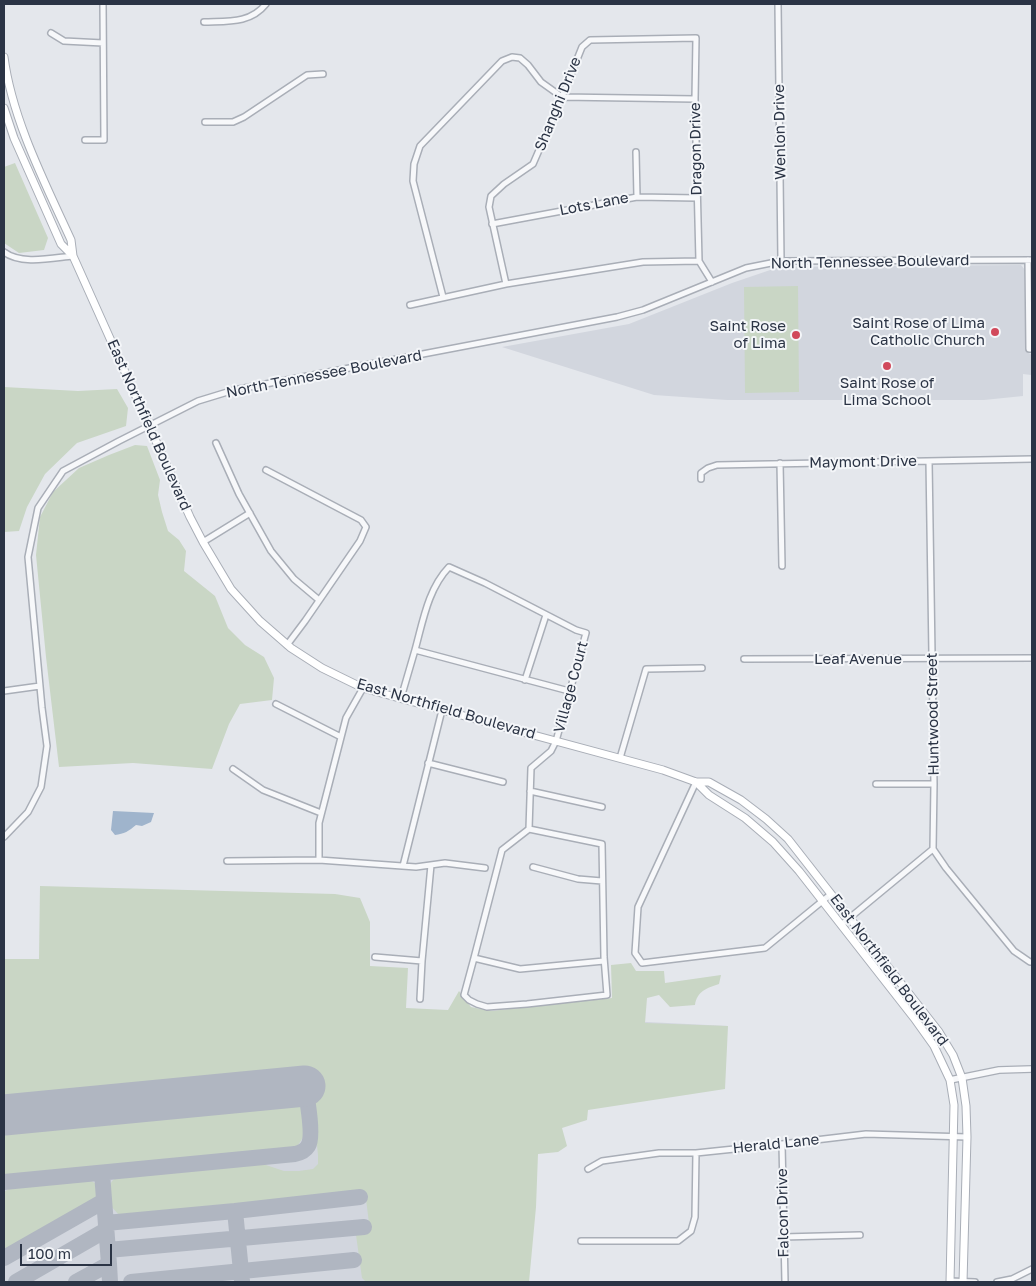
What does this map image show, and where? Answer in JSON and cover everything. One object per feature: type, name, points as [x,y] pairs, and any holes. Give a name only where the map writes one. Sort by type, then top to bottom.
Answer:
[{"type":"main road","name":"East Northfield Boulevard","points":[[4,62],[14,103],[28,144],[71,240],[73,256],[190,517],[232,589],[260,621],[287,645],[322,668],[363,688],[663,770],[696,782],[709,782],[741,800],[788,839],[939,1032],[962,1078],[966,1106],[967,1137],[963,1282]]},
{"type":"main road","name":"East Northfield Boulevard","points":[[4,108],[14,138],[62,244],[73,256]]},
{"type":"main road","name":"East Northfield Boulevard","points":[[696,782],[709,795],[745,818],[773,842],[799,871],[934,1046],[950,1080],[954,1106],[950,1282]]},
{"type":"street","points":[[85,140],[104,140],[103,4]]},
{"type":"street","points":[[204,22],[239,21],[253,15],[266,4]]},
{"type":"street","name":"Wenlon Drive","points":[[778,4],[781,261]]},
{"type":"street","points":[[51,33],[64,41],[104,43]]},
{"type":"street","name":"Shanghi Drive","points":[[506,284],[489,207],[491,196],[504,184],[533,164],[582,47],[590,40],[696,38]]},
{"type":"street","name":"Dragon Drive","points":[[696,38],[695,99],[699,261]]},
{"type":"street","points":[[443,297],[413,181],[414,164],[420,146],[502,62],[512,57],[520,58],[541,82],[562,97],[695,99]]},
{"type":"street","points":[[205,122],[233,122],[244,118],[307,75],[322,74]]},
{"type":"street","points":[[636,152],[637,196]]},
{"type":"street","name":"Lots Lane","points":[[492,224],[637,196],[697,198]]},
{"type":"street","points":[[4,252],[10,257],[34,260],[73,256]]},
{"type":"street","points":[[1030,260],[1029,349],[1032,349]]},
{"type":"street","name":"North Tennessee Boulevard","points":[[4,837],[28,812],[41,787],[47,746],[28,557],[38,508],[63,472],[118,441],[198,401],[234,390],[617,317],[643,310],[746,268],[781,261],[1030,260]]},
{"type":"street","points":[[410,305],[506,284],[643,262],[699,261],[712,282]]},
{"type":"street","points":[[216,442],[239,494],[271,551],[294,579],[319,600]]},
{"type":"street","name":"Maymont Drive","points":[[701,479],[701,473],[717,465],[1032,459]]},
{"type":"street","name":"Huntwood Street","points":[[929,460],[933,659],[933,849]]},
{"type":"street","points":[[780,463],[782,566]]},
{"type":"street","points":[[266,470],[362,520],[366,527],[360,541],[287,645]]},
{"type":"street","points":[[203,542],[250,513]]},
{"type":"street","points":[[401,698],[428,600],[442,574],[449,567],[546,615],[525,680]]},
{"type":"street","name":"Village Court","points":[[546,615],[586,633],[556,741]]},
{"type":"street","points":[[415,650],[570,691]]},
{"type":"street","name":"Leaf Avenue","points":[[744,659],[1032,658]]},
{"type":"street","points":[[620,758],[646,669],[702,668]]},
{"type":"street","points":[[4,692],[40,686]]},
{"type":"street","points":[[318,860],[321,813],[346,718],[363,688]]},
{"type":"street","points":[[276,704],[341,737]]},
{"type":"street","points":[[403,866],[442,710]]},
{"type":"street","points":[[530,829],[531,768],[551,751],[556,741]]},
{"type":"street","points":[[428,763],[503,782]]},
{"type":"street","points":[[233,769],[263,790],[321,813]]},
{"type":"street","points":[[696,782],[638,907],[635,952],[642,963],[765,948],[832,894]]},
{"type":"street","points":[[876,784],[934,784]]},
{"type":"street","points":[[530,791],[602,807]]},
{"type":"street","points":[[530,829],[602,844],[604,961],[607,995],[487,1007],[468,1000],[464,995],[502,850],[530,829]]},
{"type":"street","points":[[841,925],[933,849],[946,868],[1014,951],[1032,962]]},
{"type":"street","points":[[227,861],[318,860],[416,867],[445,863],[485,868]]},
{"type":"street","points":[[420,1000],[431,865]]},
{"type":"street","points":[[533,867],[578,879],[602,882]]},
{"type":"street","points":[[375,957],[422,961]]},
{"type":"street","points":[[474,958],[520,969],[604,961]]},
{"type":"street","points":[[950,1080],[999,1070],[1032,1070]]},
{"type":"street","name":"Herald Lane","points":[[588,1168],[602,1161],[659,1153],[696,1153],[866,1134],[967,1137]]},
{"type":"street","name":"Falcon Drive","points":[[782,1144],[785,1282]]},
{"type":"street","points":[[581,1241],[678,1241],[692,1231],[695,1217],[696,1153]]},
{"type":"street","points":[[783,1237],[860,1236]]},
{"type":"street","points":[[997,1282],[1012,1280],[1032,1269]]},
{"type":"street","points":[[950,1282],[976,1282]]},
{"type":"shaded area","name":"Saint Rose of Lima","points":[[1021,265],[1025,270],[1027,352],[1032,355],[1031,375],[1023,374],[1023,396],[984,400],[727,400],[654,395],[502,347],[629,324],[732,283],[779,267]]},
{"type":"shaded area","points":[[364,1008],[728,1026],[533,1112],[522,1282],[4,1282],[4,1021]]},
{"type":"green space","points":[[15,163],[48,238],[44,250],[19,253],[4,243],[4,167]]},
{"type":"green space","points":[[798,286],[799,392],[745,393],[744,287]]},
{"type":"green space","points":[[4,387],[78,391],[117,389],[128,408],[126,426],[77,443],[45,474],[27,507],[19,531],[4,532]]},
{"type":"green space","points":[[135,445],[147,446],[160,480],[158,495],[168,531],[179,540],[186,551],[184,571],[215,596],[228,628],[245,645],[264,657],[274,678],[272,700],[240,704],[229,724],[212,769],[133,763],[59,767],[36,555],[40,517],[53,492],[79,468]]},
{"type":"green space","points":[[40,886],[335,894],[360,898],[370,922],[370,966],[408,968],[406,1008],[448,1010],[459,991],[471,1007],[491,1011],[612,998],[611,965],[631,963],[636,971],[664,971],[665,983],[721,975],[719,984],[700,993],[695,1005],[670,1007],[659,995],[647,998],[645,1023],[728,1026],[725,1089],[588,1110],[587,1120],[562,1128],[567,1146],[558,1152],[538,1154],[536,1207],[529,1282],[366,1282],[362,1278],[356,1235],[358,1232],[370,1231],[365,1191],[120,1216],[109,1204],[109,1190],[111,1183],[123,1175],[260,1163],[284,1171],[313,1169],[318,1164],[318,1155],[309,1069],[4,1100],[4,959],[39,959]]},
{"type":"green space","points":[[293,1100],[302,1108],[306,1133],[296,1148],[4,1177],[4,1128]]},
{"type":"green space","points":[[87,1179],[95,1183],[99,1188],[93,1202],[4,1251],[4,1192],[17,1186]]},
{"type":"water","points":[[113,811],[154,813],[151,822],[142,826],[136,825],[126,832],[115,835],[111,830]]},
{"type":"taxiway","points":[[4,1182],[299,1153],[308,1146],[310,1141],[305,1086]]},
{"type":"taxiway","points":[[76,1282],[109,1264],[102,1173]]},
{"type":"taxiway","points":[[106,1223],[360,1197]]},
{"type":"taxiway","points":[[4,1258],[104,1201]]},
{"type":"taxiway","points":[[235,1211],[242,1281]]},
{"type":"taxiway","points":[[108,1250],[364,1227]]},
{"type":"taxiway","points":[[16,1282],[106,1230]]},
{"type":"taxiway","points":[[131,1282],[354,1260]]},
{"type":"taxiway","points":[[109,1264],[110,1282]]},
{"type":"runway","points":[[4,1115],[305,1086]]},
{"type":"place","name":"Saint Rose of Lima Catholic Church","points":[[995,332]]},
{"type":"place","name":"Saint Rose of Lima","points":[[796,335]]},
{"type":"place","name":"Saint Rose of Lima School","points":[[887,366]]}]
